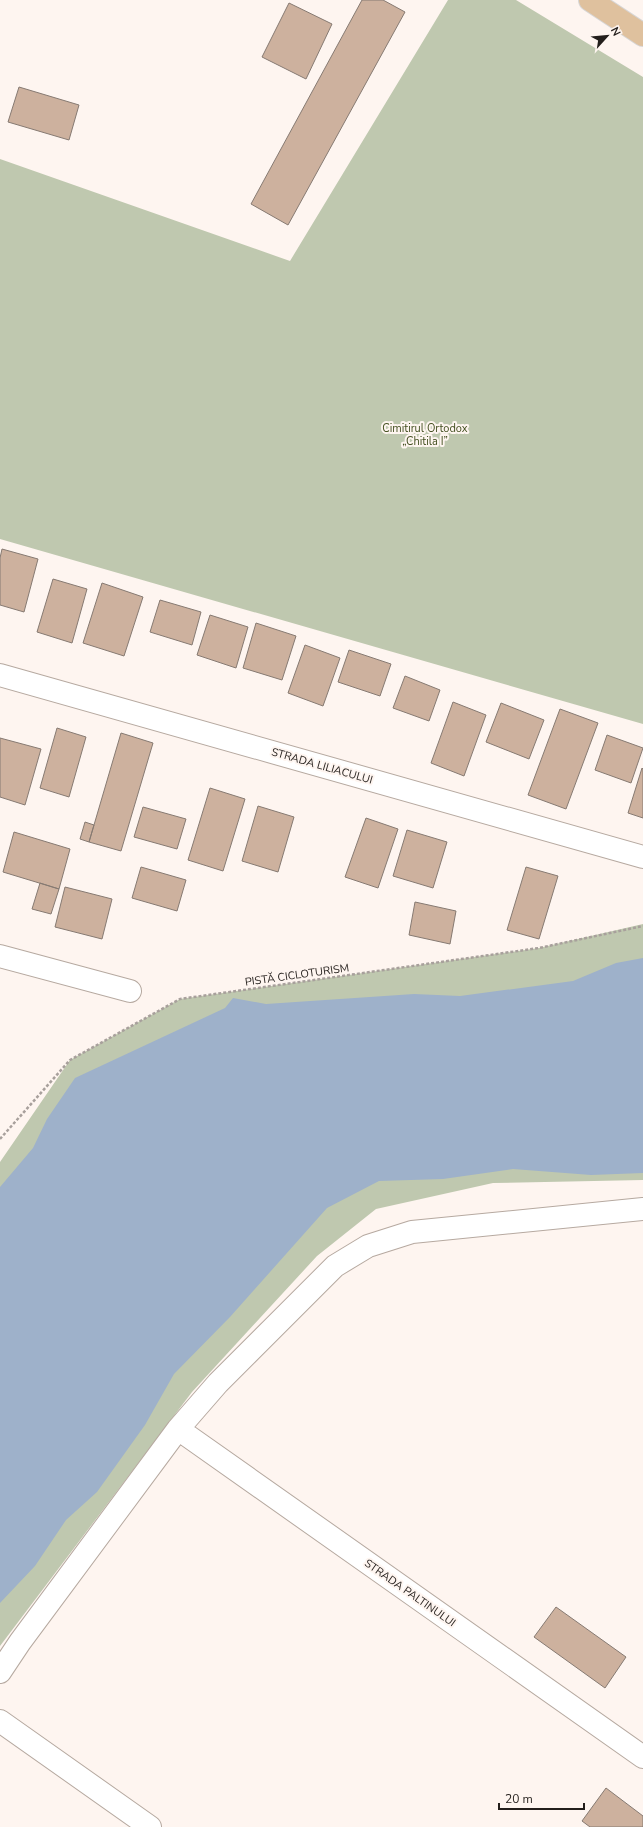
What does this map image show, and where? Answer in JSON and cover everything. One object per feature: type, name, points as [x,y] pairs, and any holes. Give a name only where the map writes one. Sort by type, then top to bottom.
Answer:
[{"type":"main road","points":[[590,0],[643,35]]},
{"type":"street","name":"STRADA LILIACULUI","points":[[0,675],[643,857]]},
{"type":"street","points":[[0,956],[130,991]]},
{"type":"street","points":[[0,1672],[20,1642],[178,1429],[218,1383],[335,1266],[368,1246],[412,1232],[643,1209]]},
{"type":"street","name":"STRADA PALTINULUI","points":[[178,1429],[643,1757]]},
{"type":"street","points":[[0,1721],[150,1827]]},
{"type":"path","name":"PISTĂ CICLOTURISM","points":[[0,1138],[70,1060],[180,999],[328,980],[539,948],[643,926]]},
{"type":"green space","name":"Cimitirul Ortodox „Chitila I”","points":[[448,0],[516,0],[643,77],[643,724],[0,539],[0,159],[290,261]]},
{"type":"green space","points":[[643,924],[643,1180],[493,1183],[376,1209],[317,1256],[192,1392],[0,1646],[0,1162],[70,1060],[180,999],[539,948]]},
{"type":"water","points":[[643,958],[643,1173],[591,1175],[513,1169],[443,1179],[379,1181],[327,1208],[230,1317],[174,1374],[145,1425],[97,1492],[66,1520],[35,1566],[0,1603],[0,1187],[33,1148],[47,1119],[75,1078],[225,1008],[233,998],[266,1004],[414,994],[460,996],[573,981],[616,963]]},
{"type":"building","points":[[362,0],[383,0],[405,12],[288,225],[251,204]]},
{"type":"building","points":[[289,3],[332,24],[306,79],[262,57]]},
{"type":"building","points":[[19,87],[79,105],[69,140],[8,122]]},
{"type":"building","points":[[2,549],[38,559],[24,612],[0,605],[0,558]]},
{"type":"building","points":[[53,579],[87,589],[72,643],[37,632]]},
{"type":"building","points":[[102,583],[143,597],[124,656],[83,643]]},
{"type":"building","points":[[160,600],[201,612],[192,645],[150,632]]},
{"type":"building","points":[[210,615],[248,627],[236,668],[197,655]]},
{"type":"building","points":[[256,623],[296,636],[282,680],[243,668]]},
{"type":"building","points":[[305,645],[340,658],[323,706],[288,693]]},
{"type":"building","points":[[349,650],[391,664],[380,696],[338,682]]},
{"type":"building","points":[[405,676],[440,690],[429,721],[393,708]]},
{"type":"building","points":[[453,702],[486,715],[464,776],[431,763]]},
{"type":"building","points":[[501,703],[544,720],[529,759],[486,742]]},
{"type":"building","points":[[560,709],[598,723],[566,809],[528,795]]},
{"type":"building","points":[[57,728],[86,737],[69,797],[40,788]]},
{"type":"building","points":[[121,733],[153,743],[121,851],[89,842]]},
{"type":"building","points":[[607,735],[643,748],[631,783],[595,770]]},
{"type":"building","points":[[0,738],[41,749],[25,805],[0,797]]},
{"type":"building","points":[[642,768],[643,769],[643,818],[628,813]]},
{"type":"building","points":[[210,788],[245,799],[223,871],[188,860]]},
{"type":"building","points":[[258,806],[294,817],[278,872],[242,861]]},
{"type":"building","points":[[143,807],[186,819],[177,849],[134,837]]},
{"type":"building","points":[[366,818],[398,829],[378,888],[345,877]]},
{"type":"building","points":[[85,822],[94,825],[89,842],[80,839]]},
{"type":"building","points":[[407,830],[447,842],[433,888],[393,876]]},
{"type":"building","points":[[14,832],[70,849],[59,889],[3,872]]},
{"type":"building","points":[[141,867],[186,880],[177,911],[132,898]]},
{"type":"building","points":[[526,867],[558,876],[539,939],[507,930]]},
{"type":"building","points":[[40,883],[59,889],[51,914],[32,909]]},
{"type":"building","points":[[65,887],[112,899],[102,939],[55,927]]},
{"type":"building","points":[[415,902],[456,911],[450,944],[409,935]]},
{"type":"building","points":[[556,1607],[626,1657],[605,1688],[534,1637]]},
{"type":"building","points":[[606,1788],[643,1816],[643,1827],[590,1827],[582,1821]]}]
